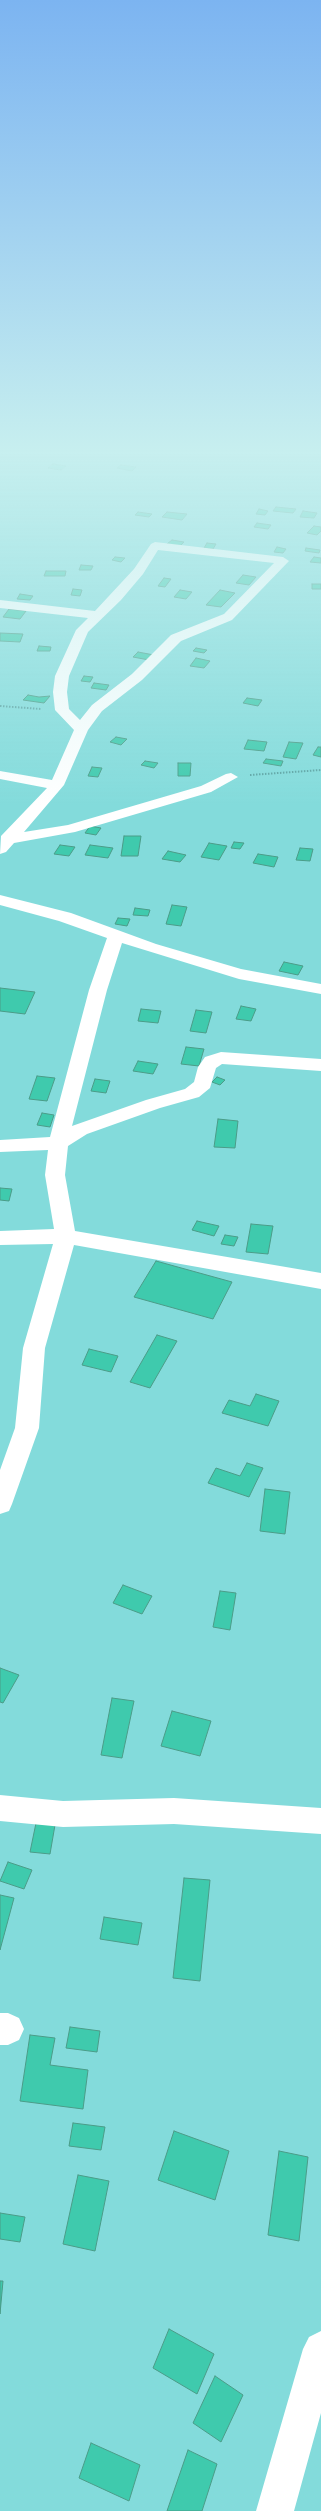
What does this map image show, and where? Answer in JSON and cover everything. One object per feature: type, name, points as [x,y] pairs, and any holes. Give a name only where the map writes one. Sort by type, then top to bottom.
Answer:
[{"type":"street","points":[[81,729],[62,710],[60,692],[62,676],[82,630],[117,596],[139,571]]},
{"type":"street","points":[[4,844],[57,785],[81,729],[97,708],[137,678],[176,638],[228,617],[273,571]]},
{"type":"street","points":[[0,604],[98,614]]},
{"type":"street","points":[[0,774],[57,785]]},
{"type":"street","points":[[4,844],[70,829],[206,788],[231,777]]},
{"type":"street","points":[[0,900],[65,917],[238,974],[321,989]]},
{"type":"street","points":[[0,1504],[27,1428],[34,1348],[66,1236],[55,1175],[58,1143],[98,990],[116,935]]},
{"type":"street","points":[[0,1146],[58,1143],[80,1130],[153,1104],[192,1093],[203,1084],[207,1067],[212,1061],[221,1058],[321,1065]]},
{"type":"street","points":[[0,1238],[66,1236],[321,1281]]},
{"type":"street","points":[[0,1808],[63,1814],[174,1811],[321,1821]]},
{"type":"street","points":[[275,2511],[321,2350]]},
{"type":"path","points":[[0,706],[62,710]]},
{"type":"path","points":[[231,777],[321,770]]},
{"type":"building","points":[[46,571],[66,571],[65,576],[44,576]]},
{"type":"building","points":[[243,575],[256,577],[249,585],[236,583]]},
{"type":"building","points":[[164,578],[171,579],[165,587],[158,586]]},
{"type":"building","points":[[312,584],[321,584],[321,589],[312,589]]},
{"type":"building","points":[[73,589],[82,590],[80,596],[71,595]]},
{"type":"building","points":[[180,590],[192,592],[186,599],[174,597]]},
{"type":"building","points":[[220,590],[235,593],[221,607],[206,605]]},
{"type":"building","points":[[20,594],[33,596],[30,600],[17,599]]},
{"type":"building","points":[[9,609],[26,611],[20,619],[3,617]]},
{"type":"building","points":[[0,633],[23,634],[20,642],[0,641]]},
{"type":"building","points":[[39,646],[51,647],[50,651],[37,651]]},
{"type":"building","points":[[196,648],[207,650],[204,653],[193,651]]},
{"type":"building","points":[[138,652],[154,655],[149,660],[133,657]]},
{"type":"building","points":[[196,658],[210,661],[204,668],[190,666]]},
{"type":"building","points":[[84,676],[93,677],[90,682],[81,681]]},
{"type":"building","points":[[94,683],[109,685],[106,690],[91,688]]},
{"type":"building","points":[[28,695],[39,697],[50,696],[44,703],[23,700]]},
{"type":"building","points":[[247,698],[262,700],[258,706],[243,703]]},
{"type":"building","points":[[116,737],[127,739],[121,745],[110,742]]},
{"type":"building","points":[[248,740],[267,742],[264,751],[244,749]]},
{"type":"building","points":[[289,742],[303,743],[296,759],[283,757]]},
{"type":"building","points":[[318,747],[321,747],[321,757],[313,755]]},
{"type":"building","points":[[266,759],[283,761],[281,766],[263,763]]},
{"type":"building","points":[[145,761],[158,763],[154,768],[141,765]]},
{"type":"building","points":[[178,763],[191,763],[190,776],[178,776]]},
{"type":"building","points":[[92,767],[102,768],[98,777],[88,776]]},
{"type":"building","points":[[90,826],[101,828],[96,835],[85,833]]},
{"type":"building","points":[[124,836],[141,836],[138,856],[121,856]]},
{"type":"building","points":[[234,842],[244,843],[240,849],[231,848]]},
{"type":"building","points":[[209,843],[227,846],[219,860],[201,857]]},
{"type":"building","points":[[60,845],[75,847],[69,856],[54,854]]},
{"type":"building","points":[[90,845],[113,848],[108,858],[85,855]]},
{"type":"building","points":[[300,848],[313,849],[310,861],[296,860]]},
{"type":"building","points":[[168,851],[186,855],[180,862],[162,859]]},
{"type":"building","points":[[258,854],[278,857],[274,867],[253,863]]},
{"type":"building","points":[[172,905],[187,907],[181,926],[166,924]]},
{"type":"building","points":[[135,908],[150,910],[148,916],[133,915]]},
{"type":"building","points":[[118,918],[130,919],[127,926],[115,924]]},
{"type":"building","points":[[284,962],[303,966],[298,975],[279,971]]},
{"type":"building","points":[[0,988],[35,992],[25,1014],[0,1011]]},
{"type":"building","points":[[241,1006],[256,1009],[251,1021],[236,1019]]},
{"type":"building","points":[[141,1009],[161,1011],[158,1023],[138,1021]]},
{"type":"building","points":[[196,1010],[212,1012],[206,1033],[190,1031]]},
{"type":"building","points":[[186,1047],[204,1049],[199,1066],[181,1064]]},
{"type":"building","points":[[138,1061],[158,1064],[153,1074],[133,1071]]},
{"type":"building","points":[[37,1076],[55,1078],[47,1101],[29,1099]]},
{"type":"building","points":[[217,1077],[225,1080],[220,1085],[212,1082]]},
{"type":"building","points":[[95,1079],[110,1081],[106,1093],[91,1091]]},
{"type":"building","points":[[42,1113],[54,1115],[50,1127],[37,1125]]},
{"type":"building","points":[[218,1119],[238,1121],[235,1148],[214,1147]]},
{"type":"building","points":[[0,1188],[12,1189],[9,1201],[0,1200]]},
{"type":"building","points":[[197,1221],[219,1226],[214,1236],[192,1230]]},
{"type":"building","points":[[251,1224],[273,1226],[268,1254],[246,1252]]},
{"type":"building","points":[[225,1235],[238,1237],[234,1246],[221,1244]]},
{"type":"building","points":[[156,1261],[232,1282],[213,1319],[134,1297]]},
{"type":"building","points":[[157,1335],[177,1341],[150,1388],[130,1382]]},
{"type":"building","points":[[89,1349],[118,1356],[111,1372],[82,1365]]},
{"type":"building","points":[[256,1394],[279,1401],[268,1426],[222,1413],[229,1400],[250,1406]]},
{"type":"building","points":[[247,1463],[263,1468],[249,1497],[208,1483],[216,1468],[240,1476]]},
{"type":"building","points":[[265,1489],[290,1492],[285,1534],[260,1531]]},
{"type":"building","points":[[123,1585],[152,1596],[142,1614],[113,1603]]},
{"type":"building","points":[[220,1591],[236,1593],[230,1630],[213,1627]]},
{"type":"building","points":[[0,1668],[19,1675],[3,1703],[0,1702]]},
{"type":"building","points":[[112,1698],[134,1701],[122,1758],[101,1755]]},
{"type":"building","points":[[172,1711],[211,1721],[200,1756],[161,1746]]},
{"type":"building","points":[[36,1823],[55,1825],[50,1854],[30,1852]]},
{"type":"building","points":[[8,1862],[32,1870],[24,1889],[0,1881]]},
{"type":"building","points":[[184,1878],[210,1880],[200,1981],[173,1978]]},
{"type":"building","points":[[0,1895],[14,1898],[0,1950]]},
{"type":"building","points":[[104,1917],[142,1923],[138,1945],[100,1939]]},
{"type":"building","points":[[70,2027],[100,2031],[97,2052],[66,2048]]},
{"type":"building","points":[[30,2035],[55,2038],[50,2065],[88,2070],[83,2109],[20,2101]]},
{"type":"building","points":[[73,2123],[105,2127],[101,2150],[69,2146]]},
{"type":"building","points":[[174,2131],[229,2151],[215,2200],[158,2180]]},
{"type":"building","points":[[279,2151],[308,2157],[299,2241],[268,2235]]},
{"type":"building","points":[[78,2175],[109,2181],[95,2251],[63,2244]]},
{"type":"building","points":[[0,2213],[25,2217],[20,2242],[0,2239]]},
{"type":"building","points":[[0,2281],[3,2281],[0,2314]]},
{"type":"building","points":[[169,2329],[214,2354],[197,2394],[153,2368]]},
{"type":"building","points":[[215,2376],[243,2395],[221,2442],[193,2423]]},
{"type":"building","points":[[91,2443],[140,2465],[129,2501],[79,2478]]},
{"type":"building","points":[[188,2450],[217,2464],[202,2511],[167,2511]]}]
